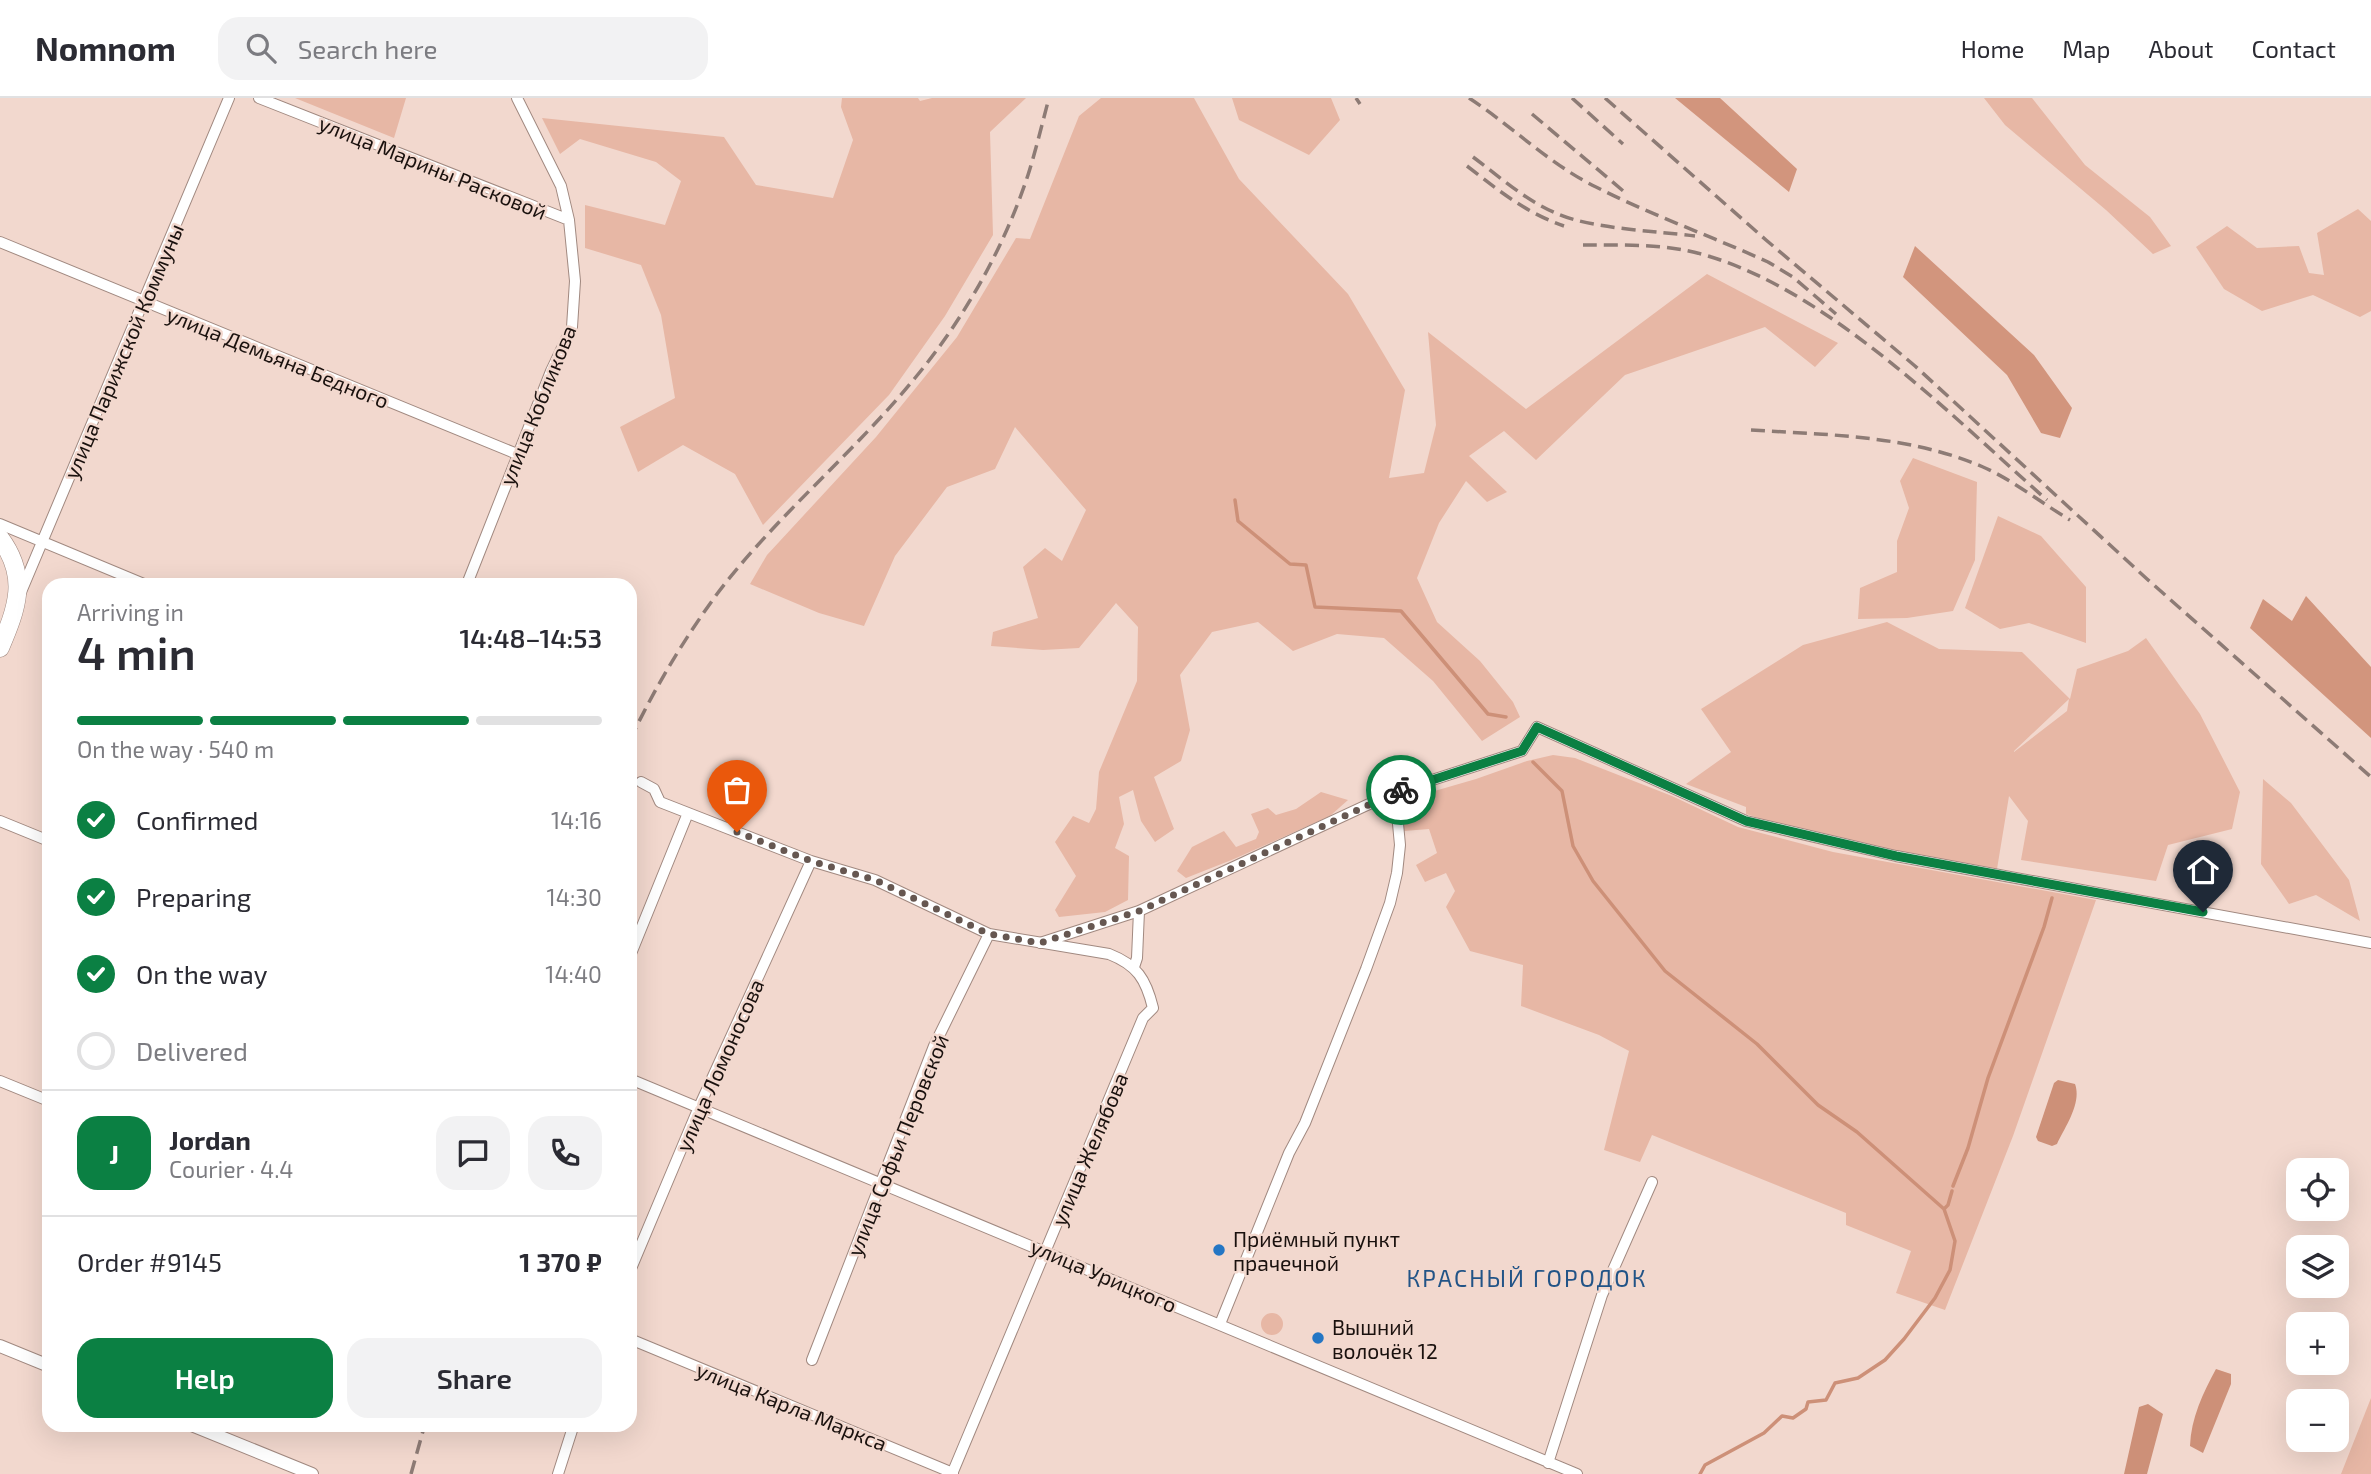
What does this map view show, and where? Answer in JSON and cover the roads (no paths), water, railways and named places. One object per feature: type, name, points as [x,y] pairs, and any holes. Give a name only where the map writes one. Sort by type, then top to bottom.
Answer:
[{"type":"highway","name":"улица Парижской Коммуны","points":[[0,538],[11,555],[17,577],[17,603],[0,648]]},
{"type":"street","name":"улица Парижской Коммуны","points":[[17,603],[229,98]]},
{"type":"street","name":"улица Марины Расковой","points":[[259,98],[569,220]]},
{"type":"street","name":"улица Кобликова","points":[[469,578],[551,370],[572,327],[575,281],[569,220],[561,186],[517,98]]},
{"type":"street","name":"улица Демьяна Бедного","points":[[0,242],[517,454]]},
{"type":"street","points":[[0,524],[129,578]]},
{"type":"street","points":[[1040,943],[1139,911],[1395,792],[1522,751],[1537,727],[1746,821],[1896,856],[2371,943]]},
{"type":"street","points":[[642,782],[654,789],[660,802],[811,861],[875,880],[989,934],[1108,954],[1134,967],[1137,958],[1139,911]]},
{"type":"street","points":[[1220,1324],[1289,1153],[1305,1123],[1390,903],[1400,845],[1395,792]]},
{"type":"street","points":[[637,939],[688,813]]},
{"type":"street","points":[[0,821],[42,838]]},
{"type":"street","name":"улица Ломоносова","points":[[637,1254],[699,1107],[811,861]]},
{"type":"street","name":"улица Софьи Перовской","points":[[812,1360],[934,1046],[989,934]]},
{"type":"street","name":"улица Желябова","points":[[953,1473],[1143,1018],[1153,1007],[1149,993],[1134,967]]},
{"type":"street","points":[[0,1081],[42,1098]]},
{"type":"street","name":"улица Урицкого","points":[[637,1082],[1577,1474]]},
{"type":"street","points":[[1548,1463],[1602,1295],[1652,1182]]},
{"type":"street","name":"улица Карла Маркса","points":[[637,1342],[953,1473]]},
{"type":"street","points":[[0,1346],[42,1363]]},
{"type":"street","points":[[209,1432],[312,1474]]},
{"type":"street","points":[[558,1474],[571,1432]]},
{"type":"waterway","points":[[1235,500],[1238,521],[1290,564],[1306,565],[1315,607],[1401,611],[1488,714],[1506,717]]},
{"type":"waterway","points":[[1533,762],[1562,791],[1573,846],[1593,881],[1665,971],[1757,1044],[1818,1105],[1857,1132],[1944,1209],[1955,1241],[1950,1270],[1935,1298],[1885,1360],[1858,1378],[1835,1383],[1826,1400],[1808,1402],[1806,1409],[1793,1418],[1782,1416],[1764,1433],[1705,1465],[1700,1474]]},
{"type":"waterway","points":[[1953,1186],[2052,898]]},
{"type":"waterway","points":[[1944,1209],[1952,1191]]},
{"type":"railway","points":[[637,726],[693,629],[740,565],[891,406],[950,332],[981,282],[1007,229],[1028,175],[1049,98]]},
{"type":"railway","points":[[1356,98],[1360,104]]},
{"type":"railway","points":[[1469,98],[1579,178],[1638,207],[1768,262],[1793,277],[1836,314]]},
{"type":"railway","points":[[1572,98],[1623,144]]},
{"type":"railway","points":[[1605,98],[1766,240],[1915,366],[2147,579],[2371,777]]},
{"type":"railway","points":[[1532,114],[1628,195]]},
{"type":"railway","points":[[1473,157],[1524,196],[1546,209],[1572,219],[1606,226],[1695,236]]},
{"type":"railway","points":[[1467,166],[1525,208],[1564,226]]},
{"type":"railway","points":[[1583,245],[1647,246],[1684,250],[1733,265],[1782,288],[1878,352],[2047,500]]},
{"type":"railway","points":[[1751,430],[1868,438],[1955,456],[2005,478],[2070,520]]},
{"type":"railway","points":[[411,1474],[423,1432]]},
{"type":"place","name":"Приёмный пункт прачечной","points":[[1219,1250]]},
{"type":"place","name":"Вышний волочёк 12","points":[[1318,1338]]},
{"type":"district","name":"КРАСНЫЙ ГОРОДОК","points":[[1527,1278]]}]
